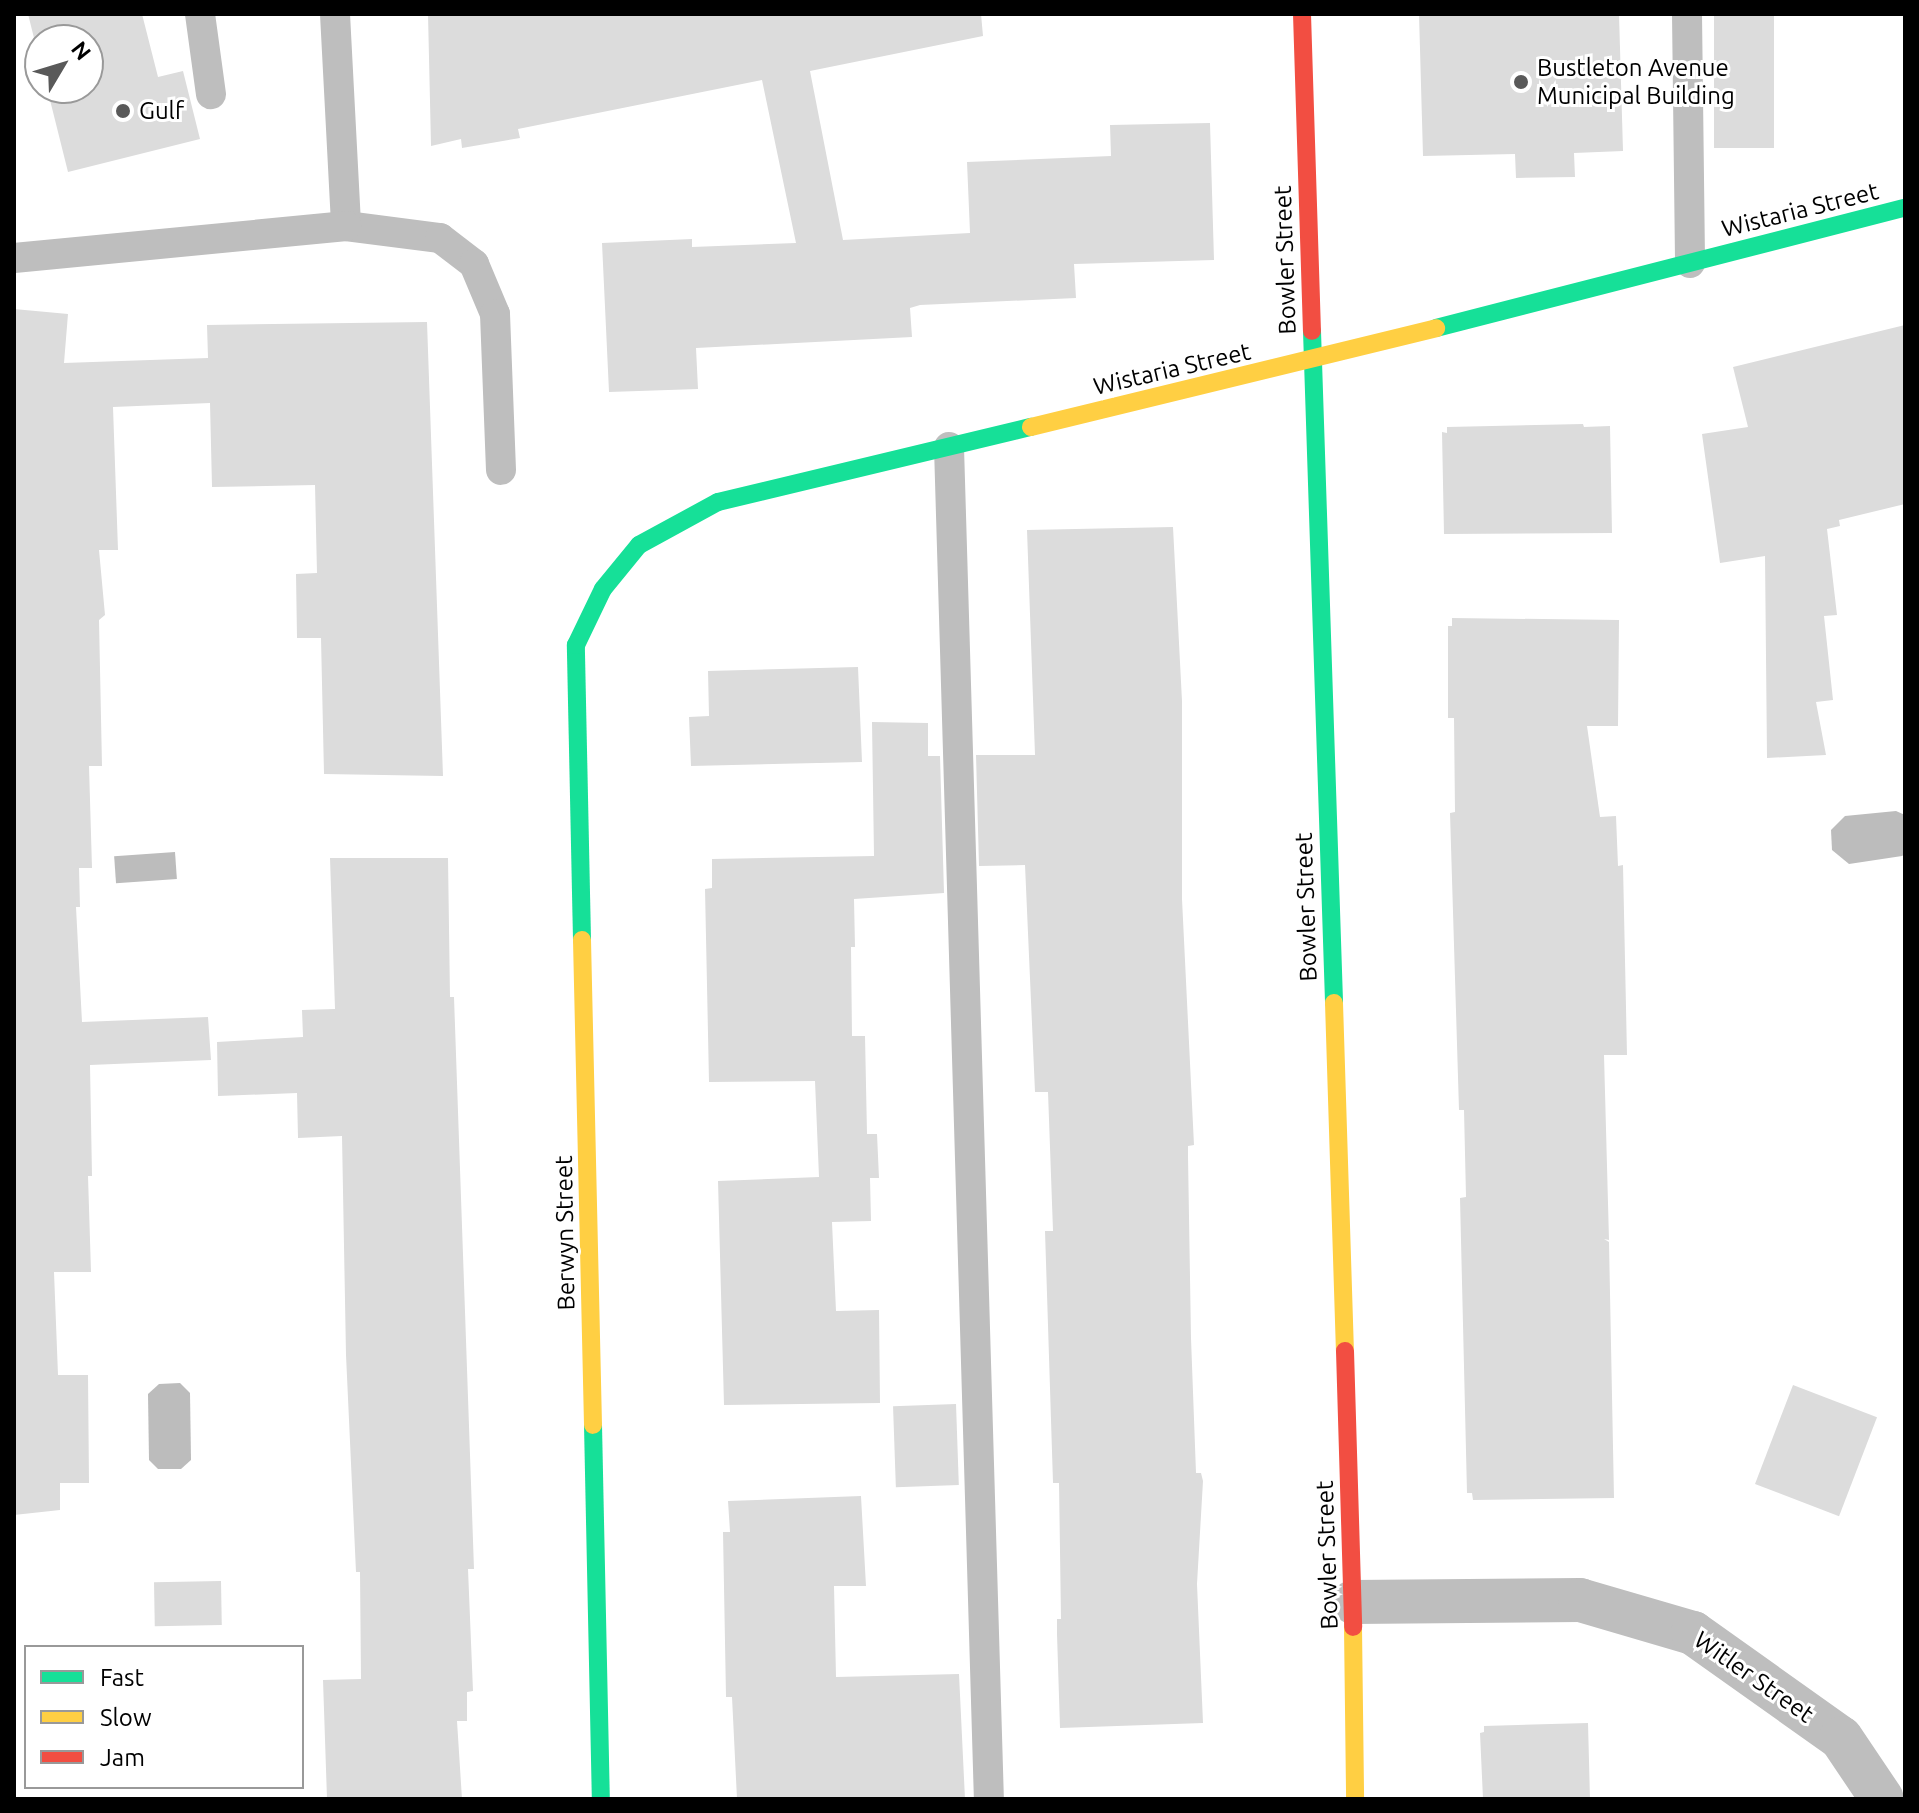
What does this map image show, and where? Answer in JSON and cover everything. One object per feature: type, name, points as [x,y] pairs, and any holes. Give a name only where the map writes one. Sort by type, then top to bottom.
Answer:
[{"type":"street","name":"Bowler Street","points":[[1302,14],[1353,1602],[1355,1799]]},
{"type":"street","name":"Wistaria Street","points":[[577,665],[576,645],[603,589],[639,545],[718,502],[1312,360],[1905,208]]},
{"type":"street","name":"Berwyn Street","points":[[577,665],[601,1799]]},
{"type":"street","name":"Witler Street","points":[[1353,1602],[1580,1600],[1693,1633],[1841,1738],[1882,1799]]},
{"type":"lane","points":[[200,14],[211,94]]},
{"type":"lane","points":[[335,14],[346,226]]},
{"type":"lane","points":[[1687,14],[1690,263]]},
{"type":"lane","points":[[14,258],[346,226],[440,238],[474,264],[495,314],[501,470]]},
{"type":"lane","points":[[949,447],[989,1799]]},
{"type":"shaded area","points":[[1896,811],[1905,815],[1905,854],[1902,856],[1849,864],[1832,850],[1831,830],[1845,816]]},
{"type":"shaded area","points":[[175,852],[177,879],[116,883],[114,856]]},
{"type":"shaded area","points":[[180,1383],[190,1393],[191,1460],[181,1469],[158,1469],[149,1460],[148,1394],[159,1384]]},
{"type":"building","name":"Gulf","points":[[28,14],[142,14],[158,77],[183,71],[200,139],[68,172],[51,104],[104,104],[104,24],[30,24]]},
{"type":"building","points":[[428,14],[981,14],[983,36],[810,71],[843,240],[970,233],[967,162],[1111,156],[1110,125],[1210,123],[1214,260],[1074,264],[1076,298],[920,305],[910,308],[912,337],[696,348],[698,389],[609,392],[602,243],[692,239],[692,247],[796,243],[762,80],[518,129],[520,138],[462,148],[461,139],[431,146]]},
{"type":"building","name":"Bustleton Avenue Municipal Building","points":[[1419,14],[1619,14],[1623,151],[1574,153],[1575,177],[1516,178],[1515,154],[1423,156]]},
{"type":"building","points":[[1714,14],[1774,14],[1774,148],[1714,148]]},
{"type":"building","points":[[14,309],[68,314],[64,363],[208,358],[207,325],[427,322],[443,776],[324,774],[321,638],[297,638],[296,574],[317,573],[315,485],[212,487],[210,403],[113,407],[118,550],[99,550],[105,615],[99,620],[102,766],[89,766],[92,868],[79,868],[80,907],[76,907],[82,1022],[208,1017],[211,1060],[90,1065],[92,1176],[88,1176],[91,1272],[54,1272],[58,1375],[88,1375],[89,1483],[60,1483],[60,1510],[14,1515]]},
{"type":"building","points":[[1905,325],[1905,504],[1839,520],[1840,526],[1827,529],[1837,615],[1824,616],[1833,700],[1816,702],[1826,755],[1767,758],[1765,556],[1720,563],[1702,434],[1748,427],[1733,367]]},
{"type":"building","points":[[1583,424],[1584,427],[1610,426],[1612,533],[1444,534],[1442,432],[1447,433],[1447,427]]},
{"type":"building","points":[[1173,527],[1182,701],[1182,899],[1194,1145],[1188,1146],[1191,1338],[1196,1473],[1201,1473],[1203,1481],[1197,1584],[1203,1723],[1060,1728],[1057,1634],[1057,1619],[1061,1619],[1059,1483],[1053,1483],[1045,1231],[1053,1231],[1048,1092],[1035,1092],[1025,865],[979,866],[976,755],[1035,755],[1027,530]]},
{"type":"building","points":[[1452,618],[1619,620],[1618,726],[1587,726],[1600,817],[1616,816],[1618,866],[1623,865],[1627,1055],[1604,1055],[1609,1240],[1604,1239],[1609,1242],[1614,1498],[1473,1500],[1472,1493],[1467,1493],[1460,1198],[1466,1197],[1464,1110],[1459,1110],[1450,813],[1455,812],[1454,718],[1448,718],[1448,626],[1452,626]]},
{"type":"building","points":[[858,667],[862,762],[691,766],[689,717],[709,716],[708,671]]},
{"type":"building","points":[[872,722],[928,723],[928,756],[940,756],[944,893],[854,899],[852,1036],[865,1036],[867,1134],[877,1134],[879,1178],[870,1178],[871,1221],[832,1222],[836,1311],[879,1310],[880,1403],[724,1405],[718,1181],[819,1177],[815,1081],[709,1082],[705,889],[712,888],[712,859],[874,856]]},
{"type":"building","points":[[330,858],[448,858],[450,997],[454,997],[474,1569],[468,1569],[473,1691],[467,1692],[467,1721],[457,1721],[462,1799],[327,1799],[323,1680],[361,1679],[360,1572],[356,1572],[346,1355],[342,1136],[298,1138],[297,1093],[218,1096],[217,1042],[303,1037],[302,1010],[335,1009]]},
{"type":"building","points":[[1793,1385],[1877,1417],[1839,1516],[1755,1484]]},
{"type":"building","points":[[956,1404],[959,1485],[896,1487],[893,1406]]},
{"type":"building","points":[[861,1496],[866,1586],[834,1586],[836,1677],[959,1674],[965,1799],[737,1799],[732,1697],[726,1697],[723,1532],[730,1532],[728,1501]]},
{"type":"building","points":[[221,1581],[222,1625],[155,1626],[154,1582]]},
{"type":"building","points":[[1588,1723],[1590,1799],[1483,1799],[1480,1733],[1484,1732],[1484,1726]]},
{"type":"traffic: fast","points":[[1436,328],[1905,208]]},
{"type":"traffic: fast","points":[[1312,331],[1334,1003]]},
{"type":"traffic: fast","points":[[582,940],[576,645],[603,589],[639,545],[718,502],[1031,427]]},
{"type":"traffic: fast","points":[[593,1425],[601,1799]]},
{"type":"traffic: slow","points":[[1031,427],[1436,328]]},
{"type":"traffic: slow","points":[[582,940],[593,1425]]},
{"type":"traffic: slow","points":[[1334,1003],[1345,1351]]},
{"type":"traffic: slow","points":[[1353,1627],[1355,1799]]},
{"type":"traffic: jam","points":[[1302,14],[1312,331]]},
{"type":"traffic: jam","points":[[1345,1351],[1353,1627]]},
{"type":"place","name":"Bustleton Avenue Municipal Building","points":[[1521,82]]},
{"type":"place","name":"Gulf","points":[[123,111]]}]
